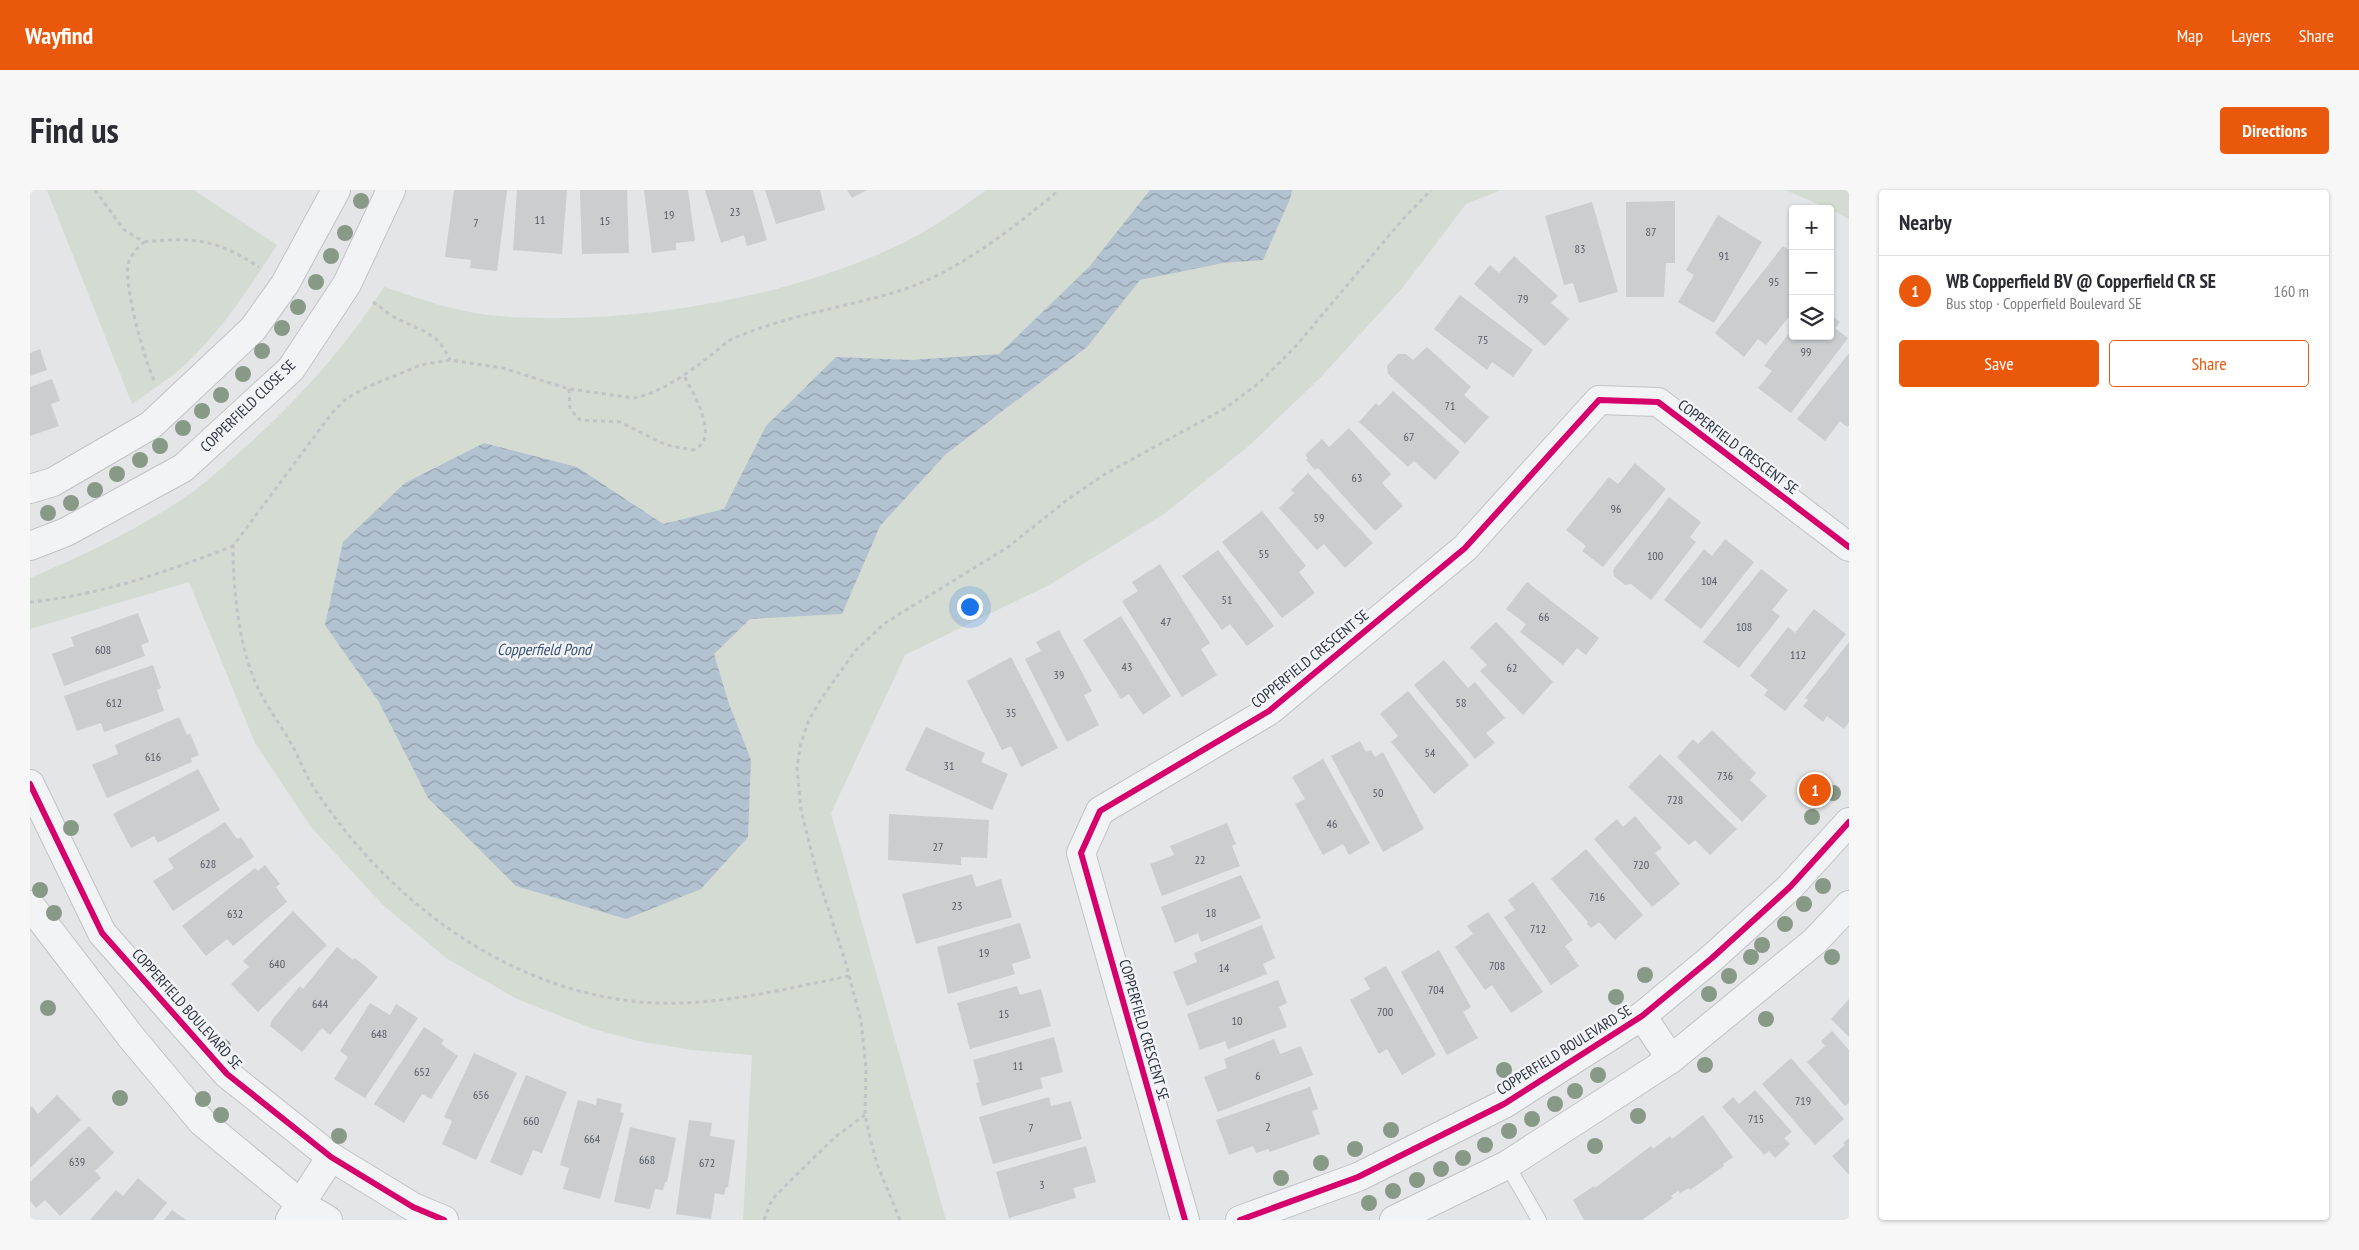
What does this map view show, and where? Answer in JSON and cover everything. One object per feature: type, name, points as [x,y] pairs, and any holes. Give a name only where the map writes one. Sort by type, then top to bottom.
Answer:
[{"type":"street","points":[[30,490],[53,482],[151,425],[253,329],[284,284],[336,190]]},
{"type":"street","name":"COPPERFIELD CLOSE SE","points":[[30,546],[66,532],[182,468],[291,369],[347,284],[392,190]]},
{"type":"street","name":"COPPERFIELD CRESCENT SE","points":[[1185,1220],[1080,854],[1100,810],[1269,712],[1465,548],[1599,400],[1658,402],[1849,547]]},
{"type":"street","name":"COPPERFIELD BOULEVARD SE","points":[[30,784],[102,933],[227,1074],[331,1157],[413,1207],[444,1220]]},
{"type":"street","name":"COPPERFIELD BOULEVARD SE","points":[[1240,1220],[1358,1177],[1504,1104],[1642,1016],[1712,958],[1790,887],[1849,822]]},
{"type":"street","points":[[30,905],[131,1037],[202,1122],[296,1212],[328,1220]]},
{"type":"street","points":[[1394,1220],[1507,1165],[1671,1059],[1815,941],[1849,905]]},
{"type":"street","points":[[1642,1016],[1671,1059]]},
{"type":"street","points":[[296,1212],[331,1157]]},
{"type":"lane","points":[[1507,1165],[1539,1220]]},
{"type":"path","points":[[95,190],[123,229],[144,242],[178,239],[208,242],[237,253],[284,284]]},
{"type":"path","points":[[30,602],[68,597],[90,591],[197,560],[233,546],[317,431],[347,398],[365,388],[421,365],[450,360],[503,368],[569,389],[634,398],[658,390],[728,341],[750,332],[916,285],[964,259],[1007,231],[1059,190]]},
{"type":"path","points":[[900,1220],[877,1164],[865,1115],[864,1041],[849,976],[807,840],[797,779],[800,743],[808,722],[845,664],[868,636],[901,612],[1008,547],[1066,500],[1105,474],[1224,409],[1259,383],[1295,347],[1407,214],[1431,190]]},
{"type":"path","points":[[144,242],[128,263],[138,330],[149,369],[157,386],[174,405]]},
{"type":"path","points":[[347,284],[398,319],[431,334],[444,347],[450,360]]},
{"type":"path","points":[[569,389],[570,409],[580,420],[620,422],[666,445],[692,450],[702,443],[706,433],[702,412],[683,374]]},
{"type":"path","points":[[233,546],[236,592],[243,637],[259,692],[293,747],[314,790],[350,838],[390,882],[454,931],[508,965],[532,976],[560,986],[609,998],[657,1003],[710,1000],[792,988],[849,976]]},
{"type":"path","points":[[764,1220],[770,1204],[776,1195],[835,1138],[865,1115]]},
{"type":"shaded area","points":[[47,190],[194,190],[277,245],[243,297],[203,347],[173,375],[132,404]]},
{"type":"shaded area","points":[[986,190],[1501,190],[1466,204],[1404,286],[1321,377],[1250,445],[1164,514],[1049,585],[905,655],[831,813],[946,1220],[743,1220],[752,1055],[692,1050],[638,1041],[594,1029],[517,999],[446,958],[383,905],[311,827],[255,743],[189,582],[30,629],[30,578],[135,528],[175,504],[204,483],[255,438],[296,398],[334,356],[384,287],[455,309],[498,316],[546,318],[595,317],[698,306],[749,296],[798,283],[846,267],[915,237]]},
{"type":"shaded area","points":[[1785,190],[1849,190],[1849,219],[1834,211],[1834,205],[1821,205]]},
{"type":"water","name":"Copperfield Pond","points":[[1150,190],[1292,190],[1290,199],[1263,260],[1223,263],[1140,280],[1087,347],[946,454],[880,526],[842,614],[750,619],[714,654],[729,704],[751,760],[748,837],[701,889],[626,919],[516,886],[428,798],[379,702],[325,625],[343,542],[405,483],[484,443],[577,467],[663,524],[724,509],[766,426],[836,357],[911,360],[999,354],[1089,267]]},
{"type":"building","points":[[454,190],[507,190],[497,271],[470,268],[471,260],[445,257]]},
{"type":"building","points":[[517,190],[567,190],[562,254],[513,250]]},
{"type":"building","points":[[580,190],[627,190],[629,253],[582,254]]},
{"type":"building","points":[[644,190],[688,190],[695,241],[676,243],[676,250],[652,253]]},
{"type":"building","points":[[705,190],[753,190],[767,240],[747,246],[744,235],[721,243]]},
{"type":"building","points":[[765,190],[820,190],[825,210],[776,224]]},
{"type":"building","points":[[847,190],[867,190],[852,198]]},
{"type":"building","points":[[1675,201],[1675,263],[1666,263],[1664,297],[1626,297],[1626,202]]},
{"type":"building","points":[[1592,202],[1618,292],[1579,303],[1573,283],[1564,285],[1545,216]]},
{"type":"building","points":[[1718,215],[1762,242],[1714,323],[1678,302],[1694,275],[1686,270]]},
{"type":"building","points":[[1783,246],[1789,250],[1789,317],[1766,345],[1758,339],[1744,357],[1715,333]]},
{"type":"building","points":[[1514,256],[1558,296],[1551,303],[1569,319],[1545,346],[1474,284],[1490,265],[1499,273]]},
{"type":"building","points":[[1460,295],[1533,350],[1513,377],[1492,362],[1487,370],[1434,329]]},
{"type":"building","points":[[1834,317],[1840,322],[1835,328],[1848,338],[1791,413],[1758,388],[1772,371],[1764,366],[1789,333],[1789,340],[1834,340]]},
{"type":"building","points":[[1427,347],[1471,387],[1464,395],[1489,417],[1465,444],[1388,374],[1387,366],[1398,354],[1406,354],[1413,360]]},
{"type":"building","points":[[40,349],[47,370],[30,376],[30,353]]},
{"type":"building","points":[[1849,353],[1849,425],[1847,427],[1840,421],[1825,441],[1797,419]]},
{"type":"building","points":[[52,379],[60,401],[51,404],[59,426],[30,436],[30,387]]},
{"type":"building","points":[[1393,391],[1460,452],[1435,480],[1414,461],[1408,467],[1359,422],[1376,403],[1379,406]]},
{"type":"building","points":[[1349,428],[1391,474],[1382,483],[1403,506],[1375,531],[1318,468],[1315,470],[1306,460],[1308,458],[1305,455],[1322,439],[1329,447]]},
{"type":"building","points":[[1635,463],[1666,489],[1603,567],[1582,551],[1586,546],[1566,530],[1609,477],[1618,484]]},
{"type":"building","points":[[1308,473],[1373,543],[1345,568],[1324,544],[1317,550],[1279,508],[1294,493],[1291,490]]},
{"type":"building","points":[[1669,497],[1701,522],[1690,537],[1696,542],[1651,600],[1631,584],[1625,585],[1614,576],[1613,570]]},
{"type":"building","points":[[1262,511],[1306,566],[1299,572],[1315,593],[1282,618],[1222,542]]},
{"type":"building","points":[[1725,539],[1754,562],[1701,629],[1664,600],[1704,549],[1712,556]]},
{"type":"building","points":[[1218,550],[1274,626],[1247,646],[1230,624],[1222,630],[1182,576]]},
{"type":"building","points":[[1160,564],[1210,643],[1201,649],[1217,675],[1182,697],[1122,601],[1138,591],[1132,582]]},
{"type":"building","points":[[1761,569],[1788,590],[1772,610],[1780,616],[1739,668],[1703,642]]},
{"type":"building","points":[[1527,582],[1599,638],[1586,655],[1577,648],[1563,665],[1520,632],[1526,624],[1506,609]]},
{"type":"building","points":[[1814,609],[1846,634],[1785,711],[1764,695],[1768,690],[1750,676],[1788,627],[1795,633]]},
{"type":"building","points":[[138,613],[149,642],[141,645],[145,656],[64,686],[52,654],[74,646],[71,637]]},
{"type":"building","points":[[1121,616],[1171,696],[1143,715],[1129,694],[1121,699],[1083,640]]},
{"type":"building","points":[[1496,622],[1553,682],[1523,715],[1480,671],[1487,665],[1470,647]]},
{"type":"building","points":[[1059,630],[1092,691],[1084,695],[1099,725],[1067,742],[1025,659],[1041,651],[1036,642]]},
{"type":"building","points":[[1849,642],[1849,722],[1844,729],[1827,716],[1823,722],[1803,706],[1808,700],[1805,698]]},
{"type":"building","points":[[1011,657],[1058,748],[1021,767],[1011,746],[1002,750],[967,681]]},
{"type":"building","points":[[1444,660],[1468,688],[1475,682],[1505,718],[1486,733],[1495,743],[1475,759],[1414,685]]},
{"type":"building","points":[[153,665],[161,688],[157,690],[164,711],[104,732],[101,723],[77,731],[64,696]]},
{"type":"building","points":[[1408,691],[1469,765],[1434,794],[1391,742],[1398,736],[1380,714]]},
{"type":"building","points":[[179,717],[187,735],[190,733],[199,755],[191,758],[192,762],[107,798],[92,765],[118,754],[115,745]]},
{"type":"building","points":[[926,727],[985,753],[981,762],[1008,774],[992,810],[905,770]]},
{"type":"building","points":[[1712,730],[1756,773],[1750,780],[1767,796],[1742,822],[1677,757],[1693,739],[1698,744]]},
{"type":"building","points":[[1360,741],[1366,752],[1371,750],[1375,757],[1383,752],[1424,829],[1383,852],[1331,756]]},
{"type":"building","points":[[1660,754],[1737,829],[1710,855],[1695,840],[1689,845],[1628,787]]},
{"type":"building","points":[[1323,759],[1370,843],[1349,855],[1343,844],[1323,855],[1295,804],[1305,799],[1292,777]]},
{"type":"building","points":[[198,769],[220,810],[158,843],[154,836],[131,848],[113,814]]},
{"type":"building","points":[[889,814],[989,820],[987,858],[961,857],[961,865],[888,860]]},
{"type":"building","points":[[1635,816],[1662,848],[1655,853],[1680,884],[1652,907],[1594,839],[1617,819],[1623,827]]},
{"type":"building","points":[[225,822],[237,839],[241,837],[254,857],[173,911],[153,881],[174,868],[168,859]]},
{"type":"building","points":[[1227,823],[1236,844],[1232,846],[1240,866],[1162,896],[1150,864],[1174,855],[1170,846]]},
{"type":"building","points":[[1586,849],[1643,915],[1615,940],[1599,922],[1591,928],[1551,879]]},
{"type":"building","points":[[265,865],[280,884],[276,887],[287,902],[233,946],[227,939],[206,956],[182,926],[255,868],[258,871]]},
{"type":"building","points":[[972,874],[976,887],[1001,879],[1012,917],[916,944],[902,894]]},
{"type":"building","points":[[1241,875],[1261,918],[1201,942],[1198,933],[1175,943],[1161,907]]},
{"type":"building","points":[[1533,882],[1573,940],[1565,946],[1579,966],[1551,985],[1504,917],[1515,910],[1508,900]]},
{"type":"building","points":[[293,911],[327,945],[258,1012],[231,984],[249,967],[243,961]]},
{"type":"building","points":[[1488,912],[1543,992],[1511,1013],[1492,985],[1485,990],[1455,947],[1473,934],[1467,926]]},
{"type":"building","points":[[1020,923],[1031,958],[1012,964],[1015,974],[948,994],[937,947]]},
{"type":"building","points":[[1262,925],[1275,958],[1263,964],[1267,974],[1187,1006],[1173,972],[1197,962],[1194,953]]},
{"type":"building","points":[[337,947],[353,960],[355,958],[378,977],[330,1035],[322,1028],[302,1052],[270,1026],[272,1020],[300,986],[303,989]]},
{"type":"building","points":[[1439,950],[1471,1007],[1463,1012],[1478,1038],[1447,1055],[1401,972]]},
{"type":"building","points":[[1386,966],[1436,1055],[1402,1075],[1387,1049],[1379,1054],[1350,1000],[1370,989],[1364,978]]},
{"type":"building","points":[[1278,980],[1287,1003],[1279,1007],[1287,1027],[1228,1049],[1225,1041],[1200,1050],[1187,1014]]},
{"type":"building","points":[[1017,986],[1020,995],[1041,989],[1051,1026],[970,1049],[957,1003]]},
{"type":"building","points":[[1849,999],[1849,1037],[1831,1019]]},
{"type":"building","points":[[370,1003],[390,1015],[396,1004],[418,1018],[365,1098],[334,1079],[348,1057],[340,1051]]},
{"type":"building","points":[[424,1027],[444,1040],[441,1044],[458,1056],[431,1099],[422,1094],[404,1123],[374,1104]]},
{"type":"building","points":[[1832,1031],[1849,1050],[1849,1103],[1845,1106],[1807,1062],[1825,1046],[1821,1041]]},
{"type":"building","points":[[1054,1037],[1063,1072],[1040,1078],[1043,1088],[982,1106],[976,1083],[979,1082],[973,1060]]},
{"type":"building","points":[[1274,1039],[1280,1054],[1301,1046],[1313,1075],[1218,1112],[1204,1077],[1227,1068],[1224,1059]]},
{"type":"building","points":[[474,1053],[517,1073],[476,1160],[442,1144],[452,1121],[444,1117]]},
{"type":"building","points":[[1791,1058],[1844,1119],[1815,1145],[1762,1084]]},
{"type":"building","points":[[526,1075],[567,1092],[542,1153],[533,1150],[522,1176],[490,1162]]},
{"type":"building","points":[[1310,1087],[1318,1109],[1312,1111],[1320,1134],[1270,1152],[1268,1149],[1256,1153],[1253,1146],[1229,1155],[1216,1120]]},
{"type":"building","points":[[1755,1090],[1792,1132],[1784,1138],[1790,1144],[1775,1158],[1769,1151],[1764,1155],[1722,1107],[1733,1097],[1739,1104]]},
{"type":"building","points":[[57,1095],[81,1120],[30,1168],[30,1108],[32,1106],[38,1114]]},
{"type":"building","points":[[1049,1097],[1051,1106],[1071,1101],[1082,1139],[993,1164],[979,1117]]},
{"type":"building","points":[[597,1098],[622,1104],[620,1112],[624,1113],[600,1199],[563,1189],[569,1168],[560,1165],[578,1100],[596,1105]]},
{"type":"building","points":[[1703,1115],[1733,1157],[1723,1164],[1724,1166],[1690,1190],[1689,1188],[1680,1193],[1678,1191],[1671,1196],[1673,1198],[1642,1220],[1584,1220],[1573,1200],[1594,1186],[1595,1188],[1651,1146],[1653,1149],[1670,1136],[1672,1139]]},
{"type":"building","points":[[689,1120],[712,1123],[710,1136],[735,1140],[728,1187],[726,1187],[724,1195],[715,1193],[711,1219],[676,1214]]},
{"type":"building","points":[[89,1126],[114,1153],[95,1171],[101,1178],[60,1216],[45,1200],[36,1208],[30,1201],[30,1182]]},
{"type":"building","points":[[630,1127],[676,1138],[667,1182],[665,1182],[663,1190],[655,1189],[650,1209],[614,1202]]},
{"type":"building","points":[[1849,1138],[1849,1175],[1832,1156],[1845,1145],[1843,1143]]},
{"type":"building","points":[[1086,1146],[1096,1182],[1073,1188],[1076,1198],[1009,1218],[996,1172]]},
{"type":"building","points":[[138,1178],[167,1203],[153,1220],[90,1220],[116,1190],[123,1196]]},
{"type":"building","points":[[172,1210],[186,1220],[164,1220]]},
{"type":"cycle path","points":[[1185,1220],[1081,853],[1100,811],[1269,711],[1465,548],[1599,400],[1658,402],[1849,547]]},
{"type":"cycle path","points":[[30,784],[102,933],[227,1074],[331,1157],[413,1207],[444,1220]]},
{"type":"cycle path","points":[[1240,1220],[1358,1177],[1504,1104],[1642,1016],[1712,958],[1790,887],[1849,822]]},
{"type":"place","name":"WB Copperfield BV @ Copperfield CR SE","points":[[1815,790]]}]
